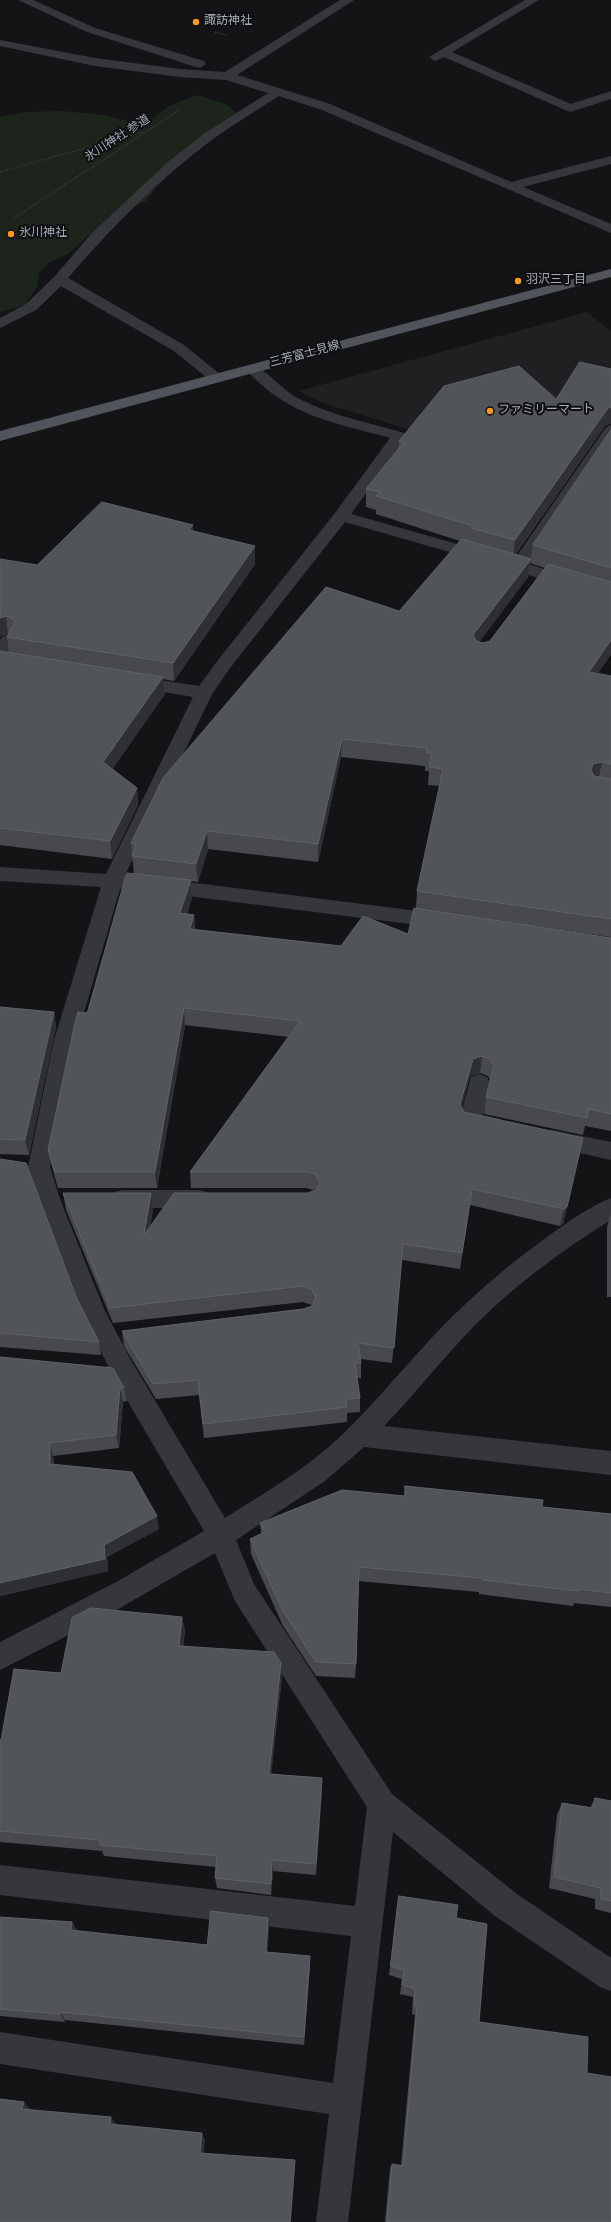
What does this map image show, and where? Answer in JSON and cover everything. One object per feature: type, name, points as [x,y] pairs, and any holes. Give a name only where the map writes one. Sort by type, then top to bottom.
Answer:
[{"type":"main road","name":"三芳富士見線","points":[[0,436],[611,273]]},
{"type":"street","points":[[24,0],[91,30],[208,67],[230,77],[279,91],[326,107],[611,229]]},
{"type":"street","points":[[37,7],[51,0]]},
{"type":"street","points":[[0,43],[96,62],[230,77],[348,0]]},
{"type":"street","points":[[533,0],[439,54],[570,108],[611,95]]},
{"type":"street","points":[[0,324],[31,307],[60,279],[97,236],[174,164],[209,136],[279,91]]},
{"type":"street","points":[[510,186],[611,160]]},
{"type":"street","points":[[60,279],[179,348],[216,378]]},
{"type":"street","points":[[253,369],[274,390],[287,398],[316,411],[399,436],[341,516],[224,664],[204,693],[113,880],[28,1166],[60,1199],[93,1312],[117,1335],[112,1369],[222,1535],[244,1592],[382,1804],[506,1905],[611,1976]]},
{"type":"street","points":[[518,566],[611,430]]},
{"type":"street","points":[[341,516],[518,566],[536,580],[611,595]]},
{"type":"street","points":[[118,679],[204,693]]},
{"type":"street","points":[[0,874],[113,880],[461,924]]},
{"type":"street","points":[[479,1083],[470,1121],[611,1152]]},
{"type":"street","points":[[103,1199],[221,1199]]},
{"type":"street","points":[[0,1656],[66,1624],[222,1535],[294,1488],[334,1458],[360,1435],[451,1335],[505,1282],[576,1228],[611,1208]]},
{"type":"street","points":[[360,1435],[611,1463]]},
{"type":"street","points":[[332,2222],[382,1804]]},
{"type":"street","points":[[0,1880],[369,1922]]},
{"type":"street","points":[[0,2048],[346,2101]]},
{"type":"path","name":"氷川神社 参道","points":[[14,218],[230,77]]},
{"type":"path","points":[[0,172],[146,131]]},
{"type":"shaded area","points":[[197,95],[226,104],[236,112],[228,122],[160,173],[155,189],[146,201],[112,217],[69,253],[47,264],[39,273],[37,287],[25,305],[0,312],[0,117],[26,112],[62,111],[103,115],[129,121],[153,118],[169,106]]},
{"type":"shaded area","points":[[587,312],[611,332],[611,381],[521,464],[323,403],[299,391]]},
{"type":"building","points":[[580,362],[611,369],[611,407],[608,408],[515,540],[471,528],[473,526],[376,496],[380,492],[366,489],[404,442],[399,441],[444,386],[519,366],[556,399]]},
{"type":"building","points":[[611,430],[611,568],[533,545]]},
{"type":"building","points":[[102,502],[193,525],[189,530],[255,546],[173,663],[7,637],[15,622],[12,618],[6,616],[0,618],[0,559],[37,565]]},
{"type":"building","points":[[462,539],[531,559],[473,635],[476,641],[483,643],[490,641],[548,564],[611,582],[611,640],[589,672],[611,676],[611,764],[602,762],[593,764],[591,770],[594,776],[611,779],[611,919],[417,891],[443,769],[429,767],[432,753],[426,753],[427,748],[342,739],[318,844],[207,831],[196,864],[132,856],[136,844],[131,843],[163,778],[326,587],[399,611]]},
{"type":"building","points":[[0,651],[163,677],[103,762],[137,788],[110,841],[0,828]]},
{"type":"building","points":[[127,873],[191,880],[180,913],[194,915],[190,929],[341,946],[363,916],[408,934],[414,908],[611,938],[611,1114],[589,1109],[587,1118],[486,1097],[494,1065],[490,1059],[482,1056],[473,1059],[460,1104],[464,1112],[583,1138],[567,1207],[564,1209],[472,1189],[462,1253],[403,1244],[394,1348],[358,1343],[361,1363],[355,1363],[360,1398],[346,1399],[347,1407],[203,1424],[198,1380],[153,1384],[122,1331],[303,1309],[312,1306],[316,1298],[312,1290],[303,1286],[110,1308],[63,1193],[151,1193],[144,1235],[174,1193],[307,1193],[317,1190],[320,1182],[315,1174],[307,1172],[190,1172],[300,1021],[184,1008],[155,1172],[55,1172],[48,1150],[75,1023],[78,1012],[87,1013]]},
{"type":"building","points":[[0,1007],[54,1012],[25,1140],[0,1139]]},
{"type":"building","points":[[0,1159],[26,1163],[77,1299],[99,1342],[0,1333]]},
{"type":"building","points":[[0,1357],[113,1368],[124,1388],[120,1388],[116,1435],[50,1443],[50,1464],[132,1472],[157,1516],[104,1545],[105,1559],[0,1583]]},
{"type":"building","points":[[405,1486],[543,1500],[542,1507],[611,1514],[611,1593],[578,1589],[578,1591],[482,1580],[482,1578],[359,1567],[356,1664],[316,1662],[283,1611],[250,1539],[265,1532],[260,1523],[342,1490],[405,1496]]},
{"type":"building","points":[[91,1608],[182,1617],[179,1646],[274,1652],[281,1663],[269,1774],[322,1778],[316,1864],[272,1860],[271,1884],[215,1878],[217,1856],[100,1845],[100,1840],[0,1831],[0,1740],[14,1669],[61,1673],[72,1618]]},
{"type":"building","points":[[595,1798],[611,1801],[611,1901],[601,1899],[601,1888],[554,1877],[562,1803],[593,1808]]},
{"type":"building","points":[[399,1896],[458,1905],[456,1918],[487,1924],[479,2022],[588,2037],[587,2073],[611,2077],[611,2222],[387,2222],[392,2164],[403,2166],[417,2007],[414,2006],[415,1989],[402,1985],[404,1970],[391,1966]]},
{"type":"building","points":[[211,1911],[268,1918],[266,1952],[310,1956],[304,2037],[60,2012],[60,2014],[0,2009],[0,1917],[72,1922],[71,1930],[207,1945]]},
{"type":"building","points":[[0,2099],[24,2102],[22,2109],[111,2117],[110,2124],[202,2133],[200,2153],[295,2160],[290,2222],[0,2222]]},
{"type":"place","name":"諏訪神社","points":[[196,22]]},
{"type":"place","name":"氷川神社","points":[[11,234]]},
{"type":"place","name":"羽沢三丁目","points":[[518,281]]},
{"type":"place","name":"ファミリーマート","points":[[490,411]]}]
